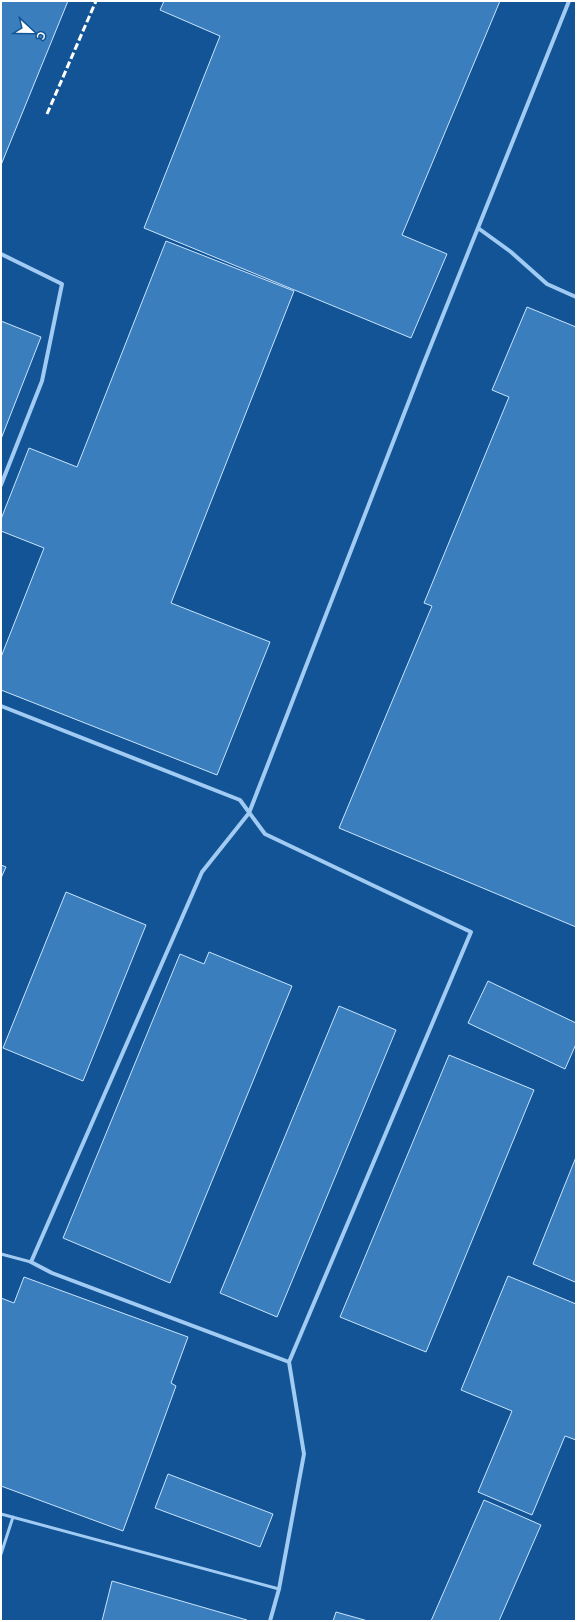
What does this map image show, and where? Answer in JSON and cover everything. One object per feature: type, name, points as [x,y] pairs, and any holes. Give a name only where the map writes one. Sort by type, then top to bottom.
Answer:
[{"type":"street","points":[[289,1362],[52,1273],[31,1262],[202,872],[249,813],[478,228],[570,1]]},
{"type":"street","points":[[478,228],[511,252],[547,284],[576,297]]},
{"type":"street","points":[[1,254],[62,284],[42,381],[1,485]]},
{"type":"street","points":[[1,706],[240,800],[265,834],[471,932],[289,1362],[304,1454],[279,1589],[270,1621]]},
{"type":"lane","points":[[1,1254],[31,1262]]},
{"type":"lane","points":[[1,1514],[279,1589]]},
{"type":"lane","points":[[1,1554],[13,1517]]},
{"type":"building","points":[[1,1],[68,1],[1,165]]},
{"type":"building","points":[[164,1],[500,1],[402,235],[447,254],[411,338],[144,228],[220,36],[160,10]]},
{"type":"building","points":[[166,241],[294,291],[171,603],[270,642],[217,775],[1,690],[1,657],[44,548],[1,531],[1,519],[29,448],[77,467]]},
{"type":"building","points":[[527,307],[576,327],[576,927],[339,828],[432,606],[424,603],[509,397],[492,390]]},
{"type":"building","points":[[1,321],[41,337],[1,439]]},
{"type":"building","points":[[1,865],[6,867],[1,878]]},
{"type":"building","points":[[66,892],[146,925],[83,1081],[3,1048]]},
{"type":"building","points":[[209,952],[292,986],[170,1283],[63,1238],[180,954],[204,964]]},
{"type":"building","points":[[488,981],[576,1023],[576,1044],[565,1069],[468,1023]]},
{"type":"building","points":[[339,1006],[396,1030],[277,1317],[220,1293]]},
{"type":"building","points":[[449,1055],[534,1090],[426,1352],[340,1317]]},
{"type":"building","points":[[576,1157],[576,1280],[575,1282],[533,1264]]},
{"type":"building","points":[[508,1276],[576,1304],[576,1440],[565,1436],[532,1515],[478,1492],[512,1411],[461,1390]]},
{"type":"building","points":[[24,1277],[188,1337],[171,1383],[176,1386],[123,1531],[1,1486],[1,1298],[14,1303]]},
{"type":"building","points":[[168,1474],[273,1514],[260,1547],[155,1508]]},
{"type":"building","points":[[484,1500],[541,1525],[499,1621],[431,1621]]},
{"type":"building","points":[[112,1581],[247,1620],[247,1621],[102,1621]]},
{"type":"building","points":[[336,1612],[368,1621],[333,1621]]},
{"type":"railway","points":[[47,114],[96,1]]}]
